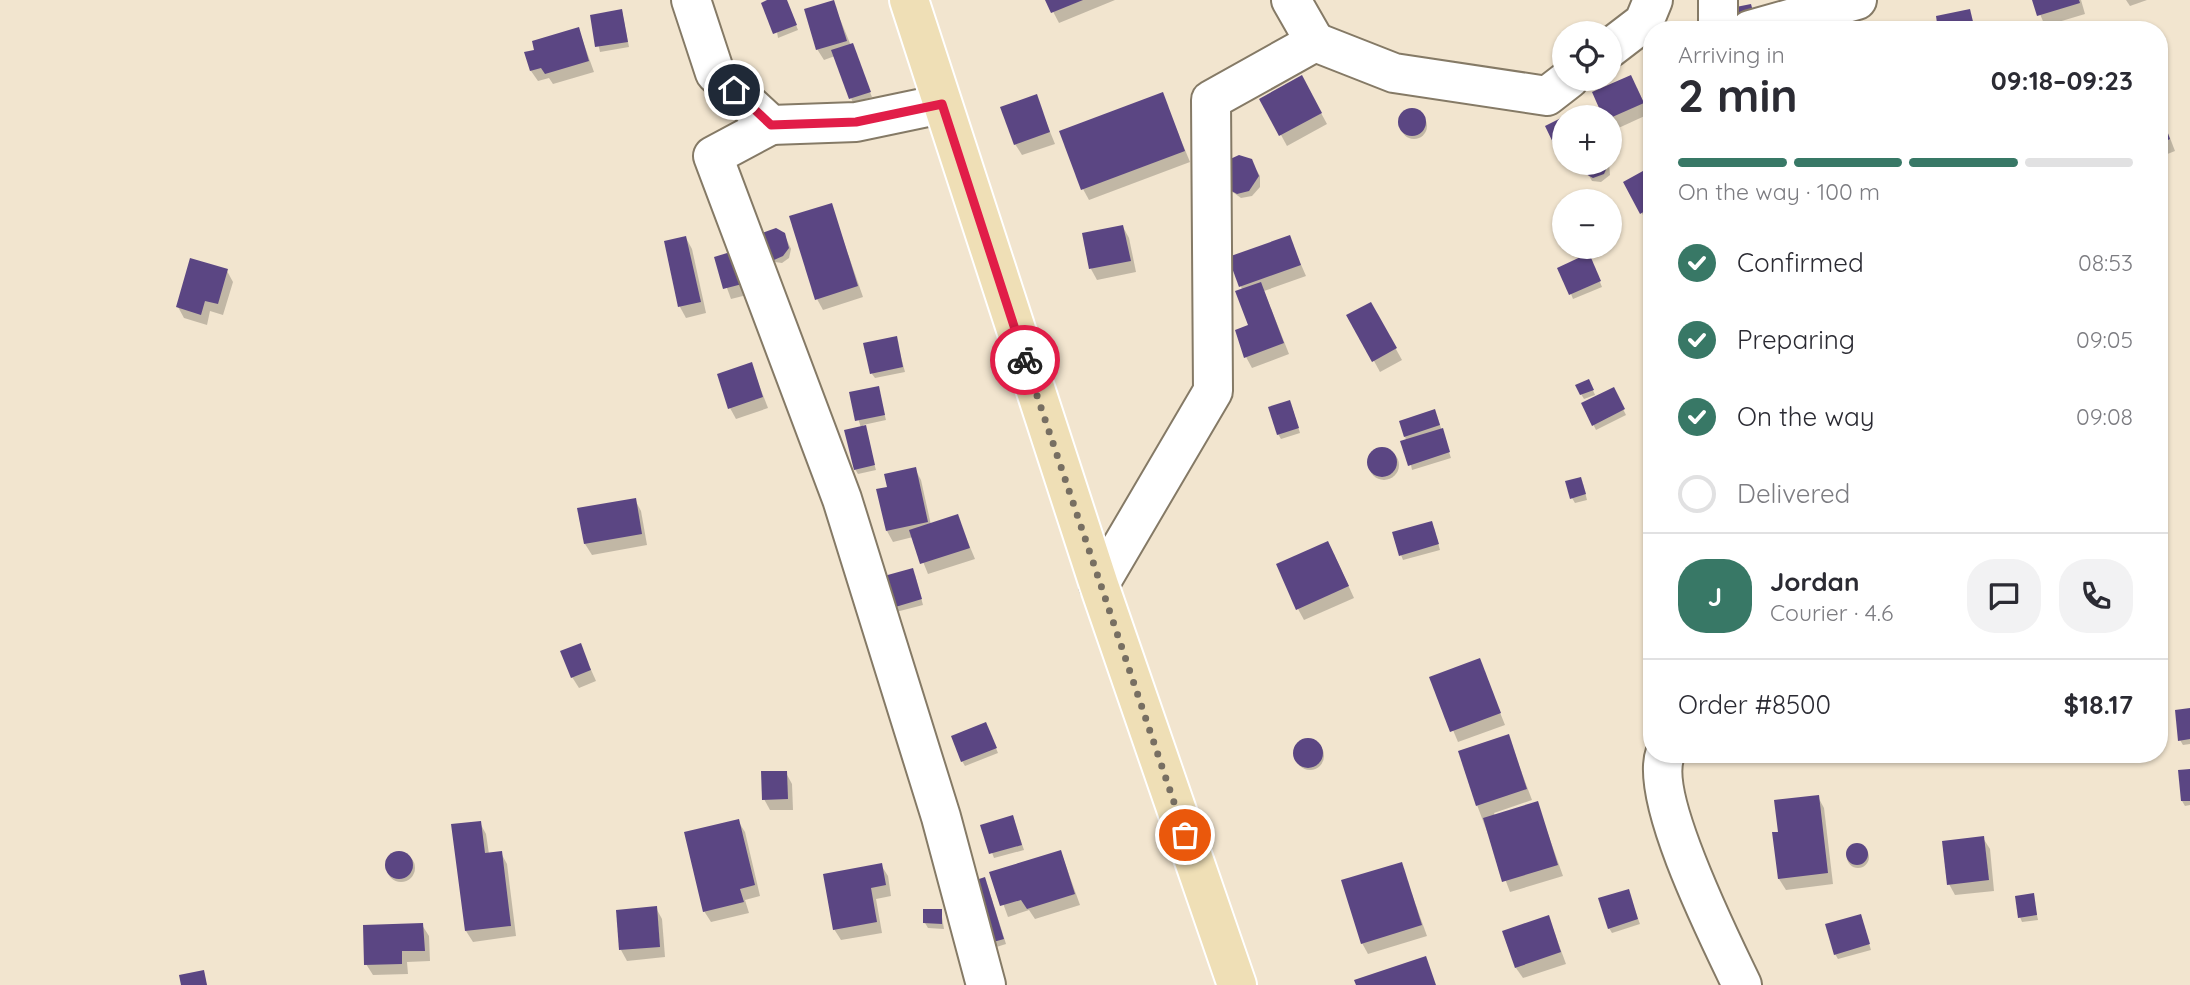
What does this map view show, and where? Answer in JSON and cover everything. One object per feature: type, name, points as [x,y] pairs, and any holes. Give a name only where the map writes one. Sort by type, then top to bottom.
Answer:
[{"type":"main road","points":[[909,0],[1099,585],[1237,985]]},
{"type":"street","points":[[691,0],[715,73],[771,125]]},
{"type":"street","points":[[1291,0],[1315,42],[1394,73],[1547,96],[1553,91]]},
{"type":"street","points":[[1644,21],[1653,0]]},
{"type":"street","points":[[1718,0],[1718,21]]},
{"type":"street","points":[[1782,21],[1857,0]]},
{"type":"street","points":[[1622,39],[1643,23]]},
{"type":"street","points":[[1099,585],[1213,391],[1210,100],[1315,42]]},
{"type":"street","points":[[942,104],[856,122],[771,125],[713,156],[842,499],[942,817],[986,985]]},
{"type":"street","points":[[1664,763],[1663,784],[1695,888],[1742,985]]},
{"type":"building","points":[[767,0],[787,0],[797,25],[773,34],[761,3]]},
{"type":"building","points":[[834,0],[847,41],[816,50],[804,9]]},
{"type":"building","points":[[1045,0],[1083,0],[1051,13]]},
{"type":"building","points":[[2032,0],[2079,0],[2080,3],[2037,16]]},
{"type":"building","points":[[1751,4],[1754,15],[1739,18],[1736,7]]},
{"type":"building","points":[[622,9],[628,42],[595,47],[590,15]]},
{"type":"building","points":[[1970,9],[1973,21],[1937,21],[1936,16]]},
{"type":"building","points":[[579,27],[589,61],[545,74],[541,68],[530,71],[524,52],[534,50],[532,41]]},
{"type":"building","points":[[853,43],[871,92],[849,99],[831,50]]},
{"type":"building","points":[[1302,75],[1322,113],[1279,136],[1259,99]]},
{"type":"building","points":[[1631,75],[1643,101],[1643,103],[1622,113],[1622,105],[1598,105],[1592,92],[1622,91],[1622,79]]},
{"type":"building","points":[[1163,92],[1185,151],[1081,190],[1059,131]]},
{"type":"building","points":[[1037,94],[1050,132],[1014,145],[1000,107]]},
{"type":"building","points":[[1412,108],[1422,112],[1426,122],[1422,132],[1412,136],[1402,132],[1398,122],[1402,112]]},
{"type":"building","points":[[1552,122],[1552,141],[1545,126]]},
{"type":"building","points":[[1239,155],[1252,159],[1259,176],[1249,191],[1237,194],[1226,188],[1228,160]]},
{"type":"building","points":[[1643,171],[1643,212],[1640,214],[1623,182]]},
{"type":"building","points":[[832,203],[858,286],[815,300],[789,216]]},
{"type":"building","points":[[1123,225],[1131,261],[1089,269],[1082,233]]},
{"type":"building","points":[[776,228],[785,233],[789,248],[783,256],[774,260],[768,258],[762,233]]},
{"type":"building","points":[[1290,235],[1301,265],[1239,287],[1228,257]]},
{"type":"building","points":[[686,236],[701,302],[678,307],[664,241]]},
{"type":"building","points":[[737,250],[746,283],[723,289],[714,257]]},
{"type":"building","points":[[190,258],[228,269],[218,304],[205,301],[201,315],[176,307]]},
{"type":"building","points":[[1576,259],[1592,259],[1601,281],[1569,295],[1557,268]]},
{"type":"building","points":[[1261,282],[1284,343],[1244,358],[1235,330],[1248,325],[1235,291]]},
{"type":"building","points":[[1371,302],[1397,348],[1372,362],[1346,315]]},
{"type":"building","points":[[897,336],[903,367],[870,374],[863,343]]},
{"type":"building","points":[[752,362],[763,397],[728,409],[717,374]]},
{"type":"building","points":[[1589,379],[1594,390],[1580,395],[1575,385]]},
{"type":"building","points":[[879,386],[885,415],[855,421],[849,392]]},
{"type":"building","points":[[1614,387],[1625,409],[1592,426],[1581,403]]},
{"type":"building","points":[[1290,400],[1299,428],[1277,435],[1268,407]]},
{"type":"building","points":[[1435,409],[1440,425],[1404,437],[1399,421]]},
{"type":"building","points":[[866,425],[875,465],[854,470],[844,430]]},
{"type":"building","points":[[1443,428],[1450,452],[1408,466],[1400,441]]},
{"type":"building","points":[[1382,447],[1393,451],[1397,462],[1393,473],[1382,477],[1371,473],[1367,462],[1371,451]]},
{"type":"building","points":[[916,467],[928,522],[886,531],[876,489],[887,487],[884,474]]},
{"type":"building","points":[[1581,477],[1586,494],[1570,499],[1565,481]]},
{"type":"building","points":[[636,498],[642,534],[584,544],[577,508]]},
{"type":"building","points":[[958,514],[970,548],[920,564],[909,530]]},
{"type":"building","points":[[1432,521],[1439,544],[1399,556],[1392,532]]},
{"type":"building","points":[[1328,541],[1349,586],[1296,610],[1276,564]]},
{"type":"building","points":[[913,568],[922,599],[892,608],[884,576]]},
{"type":"building","points":[[581,643],[591,670],[571,678],[560,651]]},
{"type":"building","points":[[1480,658],[1501,713],[1450,732],[1429,677]]},
{"type":"building","points":[[2190,708],[2190,739],[2178,741],[2175,710]]},
{"type":"building","points":[[986,722],[997,748],[961,762],[951,736]]},
{"type":"building","points":[[1509,734],[1527,789],[1476,806],[1458,751]]},
{"type":"building","points":[[1308,738],[1318,743],[1323,753],[1318,763],[1308,768],[1298,763],[1293,753],[1298,743]]},
{"type":"building","points":[[2190,769],[2190,801],[2181,801],[2178,770]]},
{"type":"building","points":[[761,771],[787,771],[788,799],[762,800]]},
{"type":"building","points":[[1819,795],[1828,873],[1778,879],[1772,832],[1778,832],[1774,800]]},
{"type":"building","points":[[1538,801],[1558,865],[1502,882],[1483,818]]},
{"type":"building","points":[[1013,815],[1022,845],[989,854],[980,825]]},
{"type":"building","points":[[739,819],[755,885],[740,889],[744,902],[703,912],[684,832]]},
{"type":"building","points":[[481,821],[485,853],[502,851],[511,926],[465,931],[451,824]]},
{"type":"building","points":[[1984,836],[1989,880],[1947,885],[1942,841]]},
{"type":"building","points":[[1857,843],[1865,846],[1868,854],[1865,862],[1857,865],[1849,862],[1846,854],[1849,846]]},
{"type":"building","points":[[1061,850],[1075,894],[1027,909],[1021,900],[1000,906],[989,872]]},
{"type":"building","points":[[399,851],[409,855],[413,865],[409,875],[399,879],[389,875],[385,865],[389,855]]},
{"type":"building","points":[[1402,862],[1422,925],[1361,944],[1341,880]]},
{"type":"building","points":[[882,863],[886,885],[871,888],[877,922],[833,930],[823,874]]},
{"type":"building","points":[[985,877],[1004,939],[986,944],[967,883]]},
{"type":"building","points":[[1629,889],[1638,919],[1608,929],[1598,898]]},
{"type":"building","points":[[2034,893],[2037,915],[2018,918],[2015,896]]},
{"type":"building","points":[[657,906],[660,947],[619,950],[616,910]]},
{"type":"building","points":[[923,909],[942,909],[942,924],[923,923]]},
{"type":"building","points":[[1861,914],[1870,944],[1834,955],[1825,924]]},
{"type":"building","points":[[1549,915],[1561,952],[1515,968],[1502,931]]},
{"type":"building","points":[[423,923],[425,951],[402,951],[402,964],[364,965],[363,925]]},
{"type":"building","points":[[1426,956],[1436,985],[1356,985],[1354,980]]},
{"type":"building","points":[[204,970],[207,985],[181,985],[179,975]]},
{"type":"way so far","points":[[1025,360],[1185,835]]},
{"type":"route","points":[[734,90],[771,125],[856,122],[942,104],[1025,360]]}]
